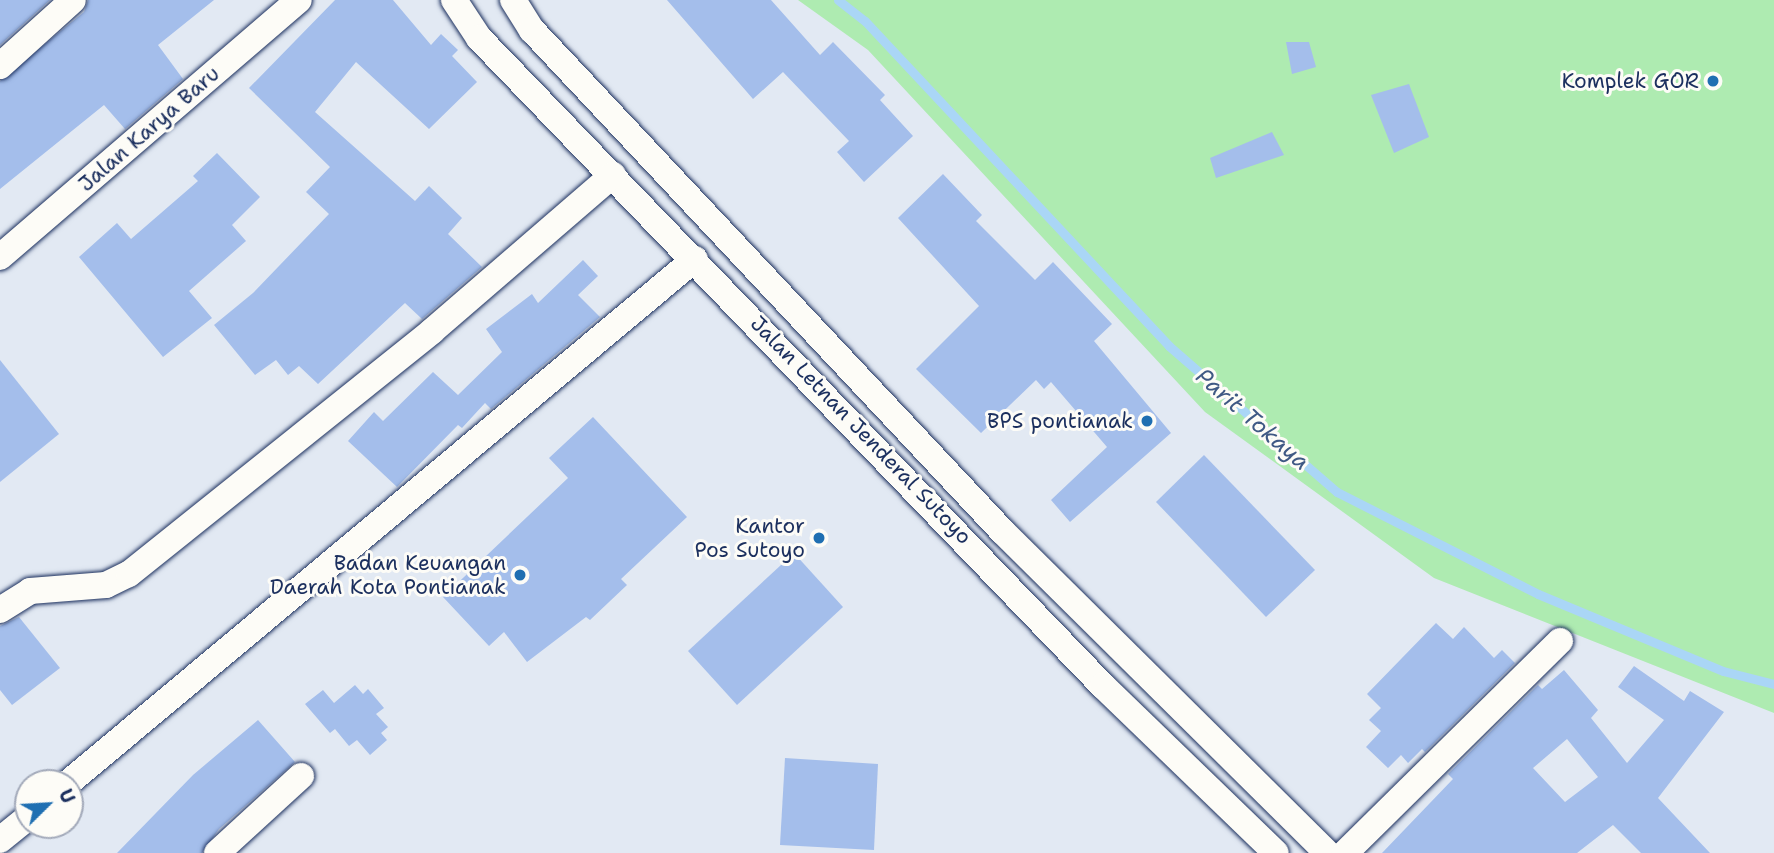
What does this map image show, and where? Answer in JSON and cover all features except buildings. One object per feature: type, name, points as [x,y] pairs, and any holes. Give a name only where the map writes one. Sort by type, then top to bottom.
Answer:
[{"type":"street","points":[[0,66],[74,0]]},
{"type":"street","name":"Jalan Karya Baru","points":[[0,257],[299,0]]},
{"type":"street","name":"Jalan Letnan Jenderal Sutoyo","points":[[454,0],[479,38],[982,555],[1103,686],[1276,853]]},
{"type":"street","name":"Jalan Letnan Jenderal Sutoyo","points":[[513,0],[532,30],[1003,532],[1327,853]]},
{"type":"street","points":[[0,610],[30,591],[106,585],[129,574],[432,331],[613,174]]},
{"type":"street","points":[[84,770],[695,259]]},
{"type":"street","points":[[982,555],[1003,532]]},
{"type":"street","points":[[1345,853],[1560,641]]},
{"type":"street","points":[[217,853],[301,776]]},
{"type":"street","points":[[0,840],[14,828]]},
{"type":"green space","points":[[798,0],[1774,0],[1774,713],[1434,578],[1205,412],[868,50]]},
{"type":"waterway","name":"Parit Tokaya","points":[[838,0],[865,21],[1169,346],[1337,492],[1538,594],[1723,671],[1774,684]]},
{"type":"place","name":"Komplek GOR","points":[[1713,81]]},
{"type":"place","name":"BPS pontianak","points":[[1147,421]]},
{"type":"place","name":"Kantor Pos Sutoyo","points":[[819,538]]},
{"type":"place","name":"Badan Keuangan Daerah Kota Pontianak","points":[[520,575]]}]
